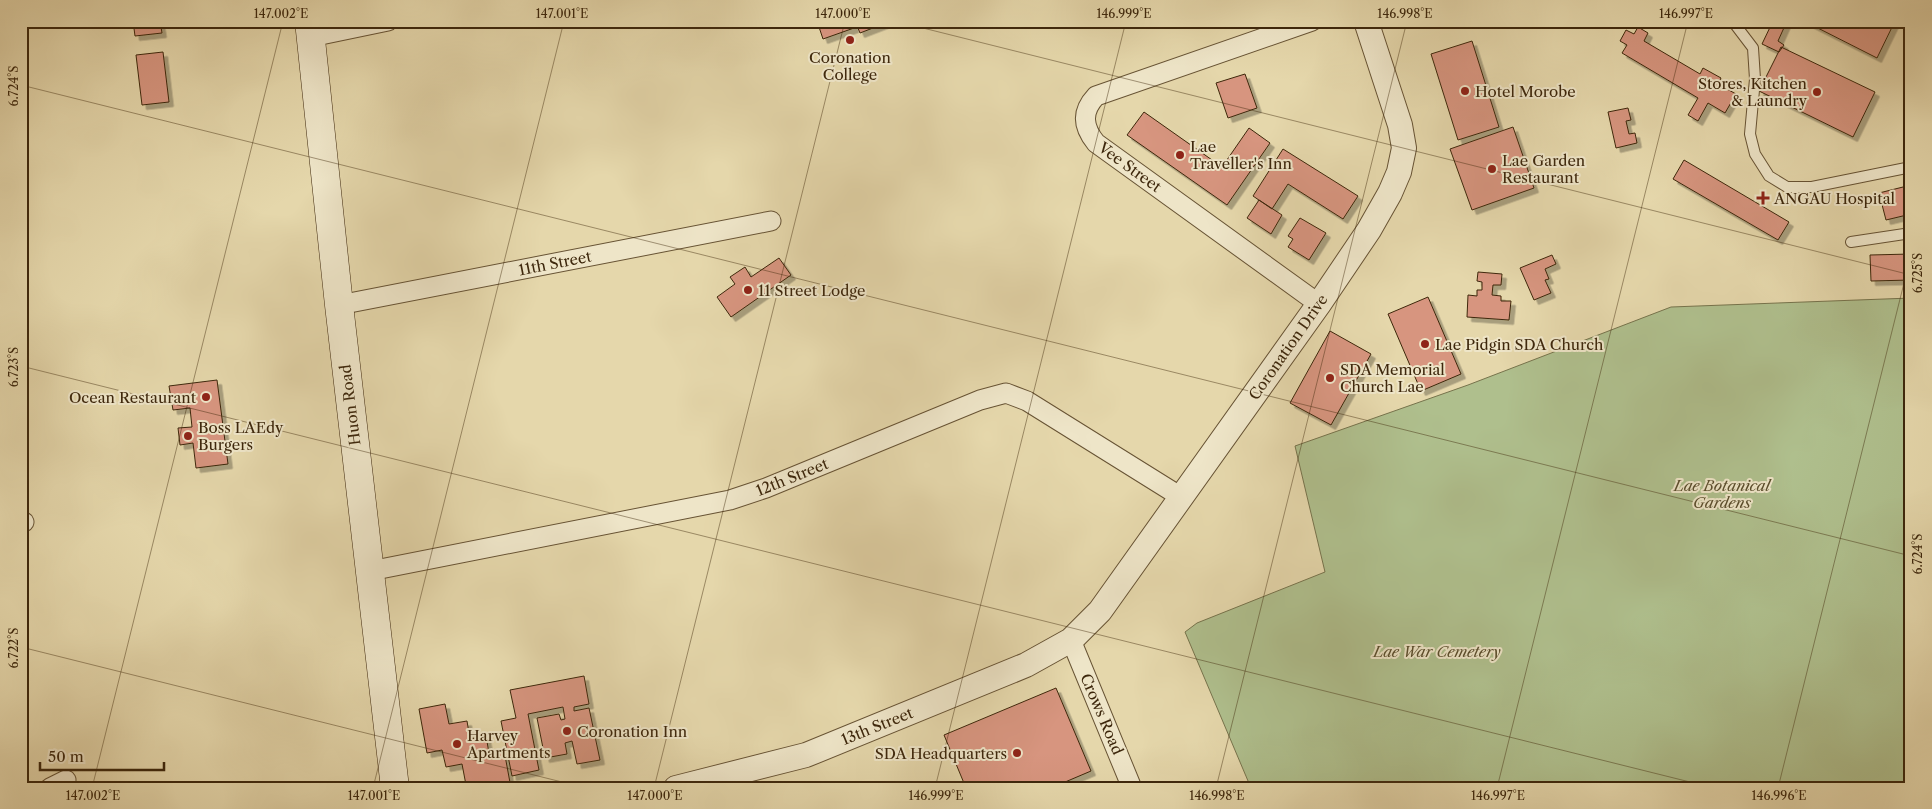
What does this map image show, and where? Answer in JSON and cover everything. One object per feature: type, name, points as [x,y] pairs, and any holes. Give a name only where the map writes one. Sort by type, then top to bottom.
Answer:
[{"type":"main road","name":"Huon Road","points":[[310,29],[339,305],[395,788]]},
{"type":"street","points":[[310,29],[388,21]]},
{"type":"street","name":"Vee Street","points":[[1312,21],[1096,96],[1087,108],[1085,119],[1089,134],[1096,143],[1319,304]]},
{"type":"street","name":"Coronation Drive","points":[[1071,640],[1100,611],[1319,304],[1369,230],[1390,193],[1404,148],[1400,126],[1366,21]]},
{"type":"street","name":"11th Street","points":[[339,305],[771,221]]},
{"type":"street","name":"12th Street","points":[[370,571],[730,500],[766,488],[980,400],[1006,393],[1026,401],[1181,497]]},
{"type":"street","name":"13th Street","points":[[676,788],[806,755],[1026,665],[1071,640]]},
{"type":"street","name":"Crows Road","points":[[1071,640],[1132,788]]},
{"type":"lane","points":[[1730,21],[1734,23],[1753,48],[1756,80],[1750,134],[1755,154],[1769,176],[1788,187],[1812,187],[1911,167]]},
{"type":"lane","points":[[1851,242],[1911,233]]},
{"type":"green space","points":[[1911,298],[1911,788],[1251,788],[1185,632],[1197,623],[1325,572],[1295,446],[1468,385],[1671,307]]},
{"type":"building","points":[[133,21],[160,21],[162,33],[135,36]]},
{"type":"building","points":[[817,21],[852,21],[854,28],[823,39]]},
{"type":"building","points":[[855,21],[891,21],[860,33]]},
{"type":"building","points":[[1773,21],[1787,21],[1778,41],[1784,45],[1779,52],[1762,44]]},
{"type":"building","points":[[1804,21],[1895,21],[1877,58]]},
{"type":"building","points":[[1638,27],[1648,33],[1644,41],[1700,74],[1703,68],[1721,78],[1718,84],[1736,94],[1725,113],[1708,103],[1698,121],[1688,115],[1698,98],[1622,53],[1627,45],[1620,41],[1626,30],[1634,34]]},
{"type":"building","name":"Hotel Morobe","points":[[1472,41],[1499,127],[1458,140],[1431,54]]},
{"type":"building","name":"Stores, Kitchen & Laundry","points":[[1781,47],[1875,92],[1853,137],[1759,91]]},
{"type":"building","points":[[163,52],[169,102],[142,105],[136,55]]},
{"type":"building","name":"Lae Traveller's Inn","points":[[1245,74],[1257,108],[1228,118],[1216,83]]},
{"type":"building","points":[[1628,108],[1631,120],[1626,121],[1629,134],[1635,133],[1637,143],[1616,148],[1608,112]]},
{"type":"building","name":"Lae Traveller's Inn","points":[[1144,112],[1222,167],[1249,128],[1270,143],[1227,205],[1127,135]]},
{"type":"building","name":"Lae Garden Restaurant","points":[[1513,127],[1534,188],[1472,210],[1450,149]]},
{"type":"building","points":[[1283,149],[1358,196],[1343,219],[1288,184],[1272,209],[1253,196]]},
{"type":"building","points":[[1684,160],[1789,222],[1778,240],[1673,179]]},
{"type":"building","points":[[1911,185],[1911,214],[1886,220],[1879,193]]},
{"type":"building","points":[[1259,200],[1282,215],[1271,234],[1247,218]]},
{"type":"building","points":[[1300,218],[1326,233],[1309,260],[1288,247],[1293,239],[1288,236]]},
{"type":"building","points":[[1911,254],[1911,280],[1871,281],[1870,255]]},
{"type":"building","points":[[1552,255],[1556,264],[1545,269],[1549,279],[1545,280],[1551,293],[1534,300],[1520,268]]},
{"type":"building","name":"11 Street Lodge","points":[[779,258],[791,275],[731,317],[717,297],[735,284],[730,277],[745,267],[751,277]]},
{"type":"building","points":[[1478,272],[1502,274],[1501,285],[1493,285],[1492,295],[1501,296],[1501,301],[1511,301],[1509,320],[1467,317],[1468,295],[1477,296],[1477,290],[1482,290],[1482,282],[1477,281]]},
{"type":"building","name":"Lae Pidgin SDA Church","points":[[1428,297],[1461,374],[1421,391],[1388,314]]},
{"type":"building","name":"SDA Memorial Church Lae","points":[[1330,331],[1371,354],[1331,425],[1290,403]]},
{"type":"building","points":[[217,380],[228,464],[196,468],[193,443],[180,445],[178,428],[192,427],[190,408],[173,410],[169,386]]},
{"type":"building","name":"Coronation Inn","points":[[584,676],[589,704],[574,707],[574,711],[589,708],[600,760],[577,764],[572,741],[565,743],[567,754],[545,758],[537,718],[559,714],[561,720],[565,719],[563,707],[528,714],[539,770],[512,776],[501,721],[516,718],[510,690]]},
{"type":"building","name":"SDA Headquarters","points":[[1056,688],[1091,771],[1051,788],[966,788],[944,735]]},
{"type":"building","name":"Harvey Apartments","points":[[445,704],[449,724],[467,721],[470,739],[486,736],[489,753],[504,750],[511,788],[480,788],[479,783],[466,785],[462,764],[446,767],[442,750],[427,753],[419,709]]},
{"type":"place","name":"Coronation College","points":[[850,40]]},
{"type":"place","name":"Hotel Morobe","points":[[1465,91]]},
{"type":"place","name":"Stores, Kitchen & Laundry","points":[[1817,92]]},
{"type":"place","name":"Lae Traveller's Inn","points":[[1180,155]]},
{"type":"place","name":"Lae Garden Restaurant","points":[[1492,169]]},
{"type":"place","name":"ANGAU Hospital","points":[[1763,198]]},
{"type":"place","name":"11 Street Lodge","points":[[748,290]]},
{"type":"place","name":"Lae Pidgin SDA Church","points":[[1425,344]]},
{"type":"place","name":"SDA Memorial Church Lae","points":[[1330,378]]},
{"type":"place","name":"Ocean Restaurant","points":[[206,397]]},
{"type":"place","name":"Boss LAEdy Burgers","points":[[188,436]]},
{"type":"place","name":"Coronation Inn","points":[[567,731]]},
{"type":"place","name":"Harvey Apartments","points":[[457,744]]},
{"type":"place","name":"SDA Headquarters","points":[[1017,753]]},
{"type":"park label","name":"Lae Botanical Gardens","points":[[1722,494]]},
{"type":"park label","name":"Lae War Cemetery","points":[[1437,651]]}]
